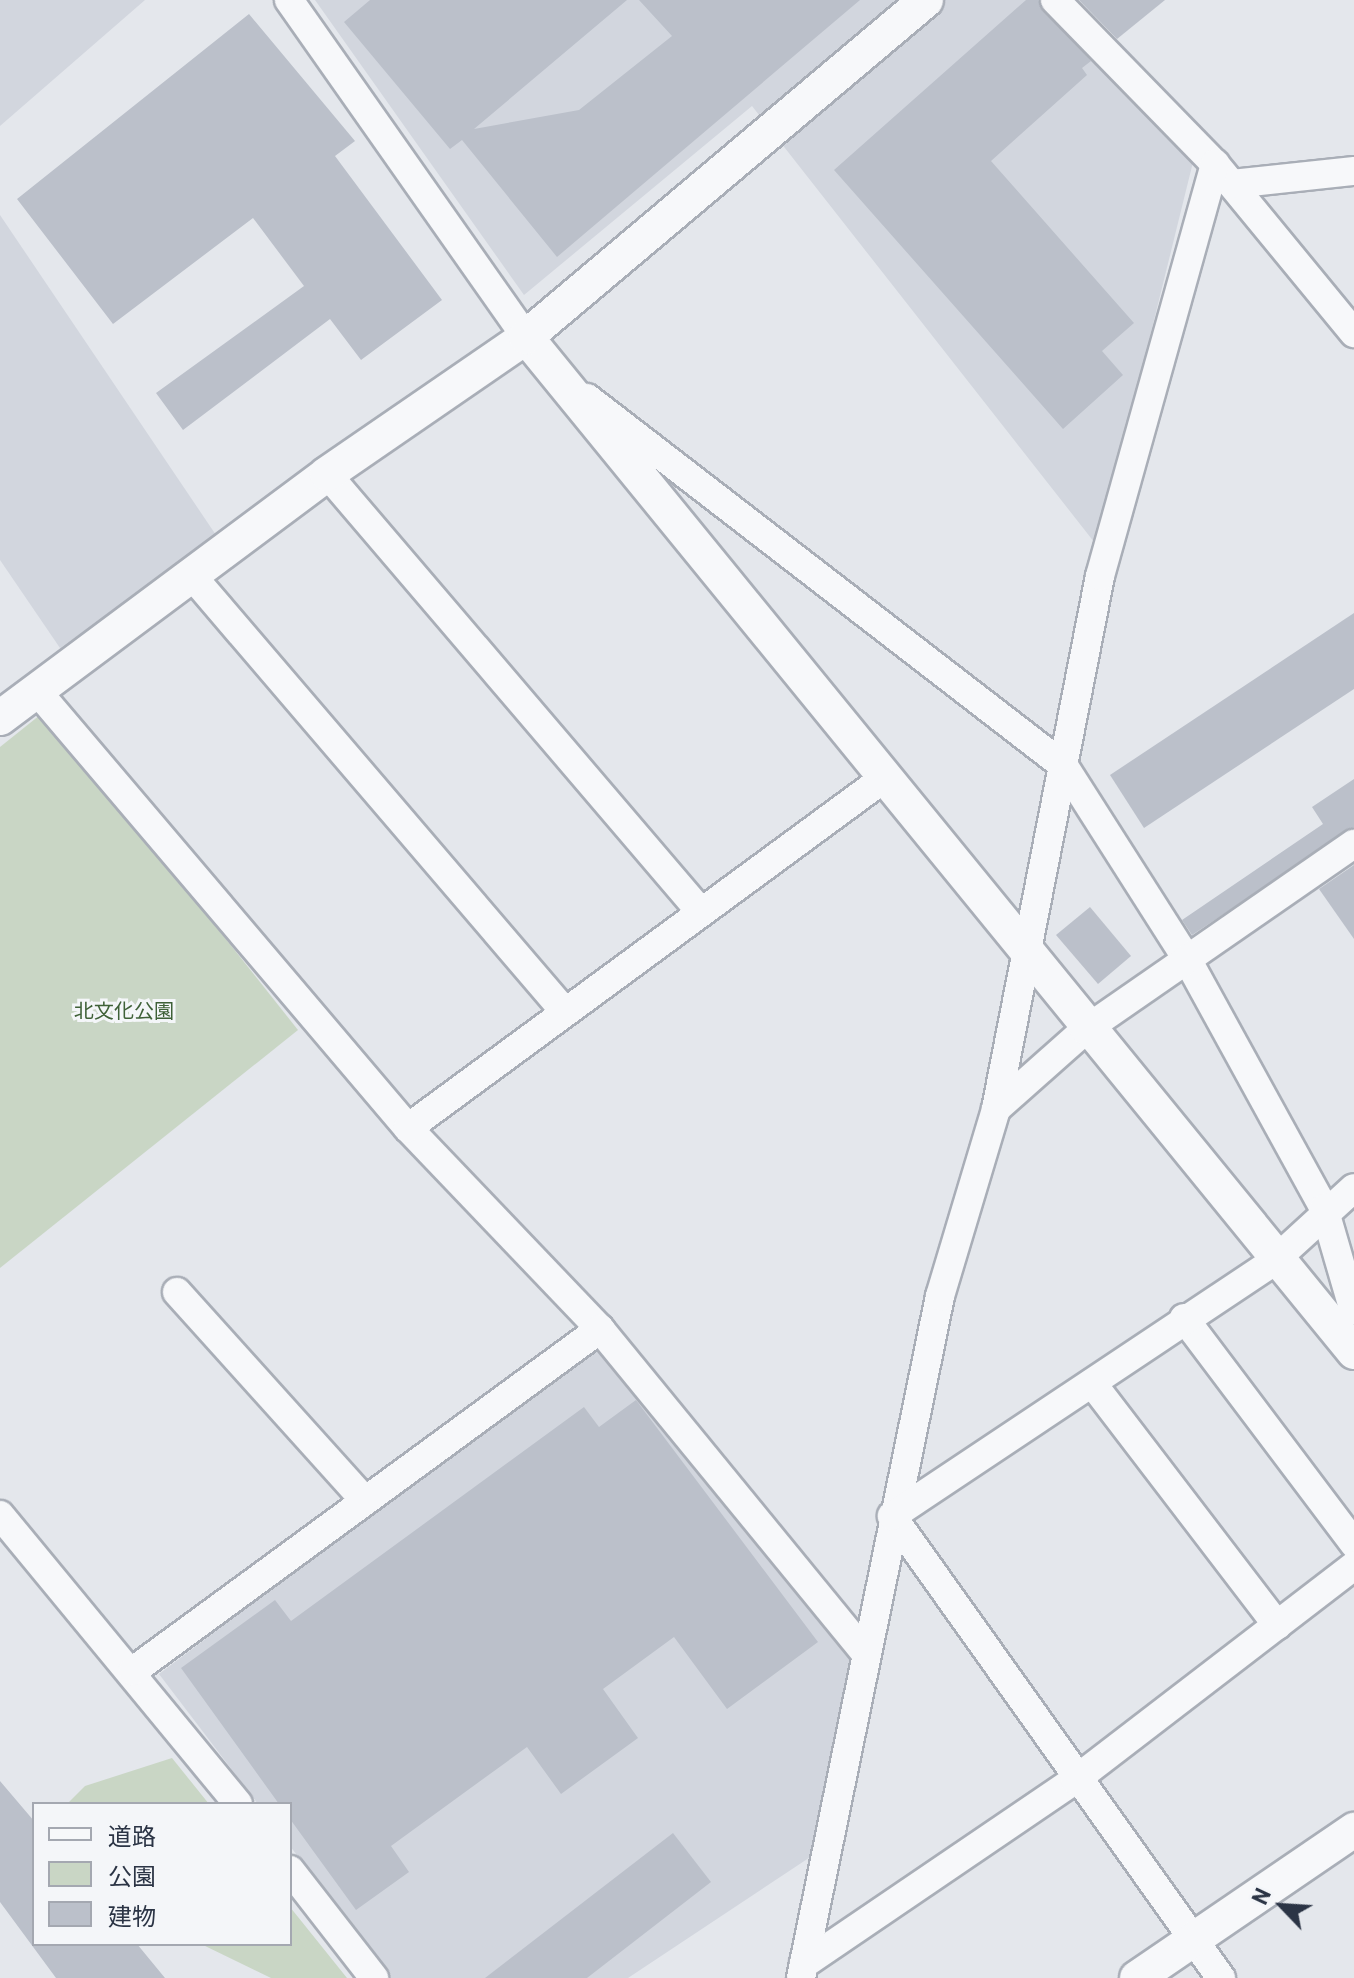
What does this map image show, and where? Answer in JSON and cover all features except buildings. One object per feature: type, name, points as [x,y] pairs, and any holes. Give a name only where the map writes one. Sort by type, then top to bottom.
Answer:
[{"type":"street","points":[[289,0],[526,337],[567,383],[1085,1030],[1274,1261],[1354,1352]]},
{"type":"street","points":[[0,718],[193,577],[327,474],[526,337],[926,0]]},
{"type":"street","points":[[1055,0],[1224,174],[1354,333]]},
{"type":"street","points":[[1224,174],[1354,171]]},
{"type":"street","points":[[803,1971],[864,1651],[940,1296],[996,1109],[1023,949],[1064,766],[1100,576],[1224,174]]},
{"type":"street","points":[[567,383],[1064,766],[1187,959],[1324,1208],[1354,1311]]},
{"type":"street","points":[[327,474],[701,912]]},
{"type":"street","points":[[193,577],[565,1012]]},
{"type":"street","points":[[37,691],[408,1128],[600,1329],[864,1651]]},
{"type":"street","points":[[408,1128],[883,779]]},
{"type":"street","points":[[996,1109],[1085,1030],[1354,844]]},
{"type":"street","points":[[892,1516],[1184,1318],[1274,1261],[1324,1208],[1354,1188]]},
{"type":"street","points":[[177,1292],[365,1501]]},
{"type":"street","points":[[1184,1318],[1354,1544]]},
{"type":"street","points":[[133,1671],[600,1329]]},
{"type":"street","points":[[1092,1383],[1277,1625]]},
{"type":"street","points":[[0,1515],[133,1671],[236,1802]]},
{"type":"street","points":[[892,1516],[1075,1780],[1195,1938],[1221,1978]]},
{"type":"street","points":[[803,1971],[1075,1780],[1354,1566]]},
{"type":"street","points":[[1137,1978],[1354,1830]]},
{"type":"street","points":[[292,1873],[374,1978]]},
{"type":"shaded area","points":[[0,0],[145,0],[0,126]]},
{"type":"shaded area","points":[[315,0],[1058,0],[1195,154],[1098,547],[752,106],[524,295]]},
{"type":"shaded area","points":[[0,215],[218,538],[60,648],[0,560]]},
{"type":"shaded area","points":[[603,1339],[871,1673],[836,1840],[628,1978],[391,1978],[292,1849],[292,1802],[256,1802],[159,1674]]},
{"type":"green space","name":"北文化公園","points":[[45,711],[298,1030],[0,1268],[0,747]]},
{"type":"green space","points":[[172,1758],[207,1802],[69,1802],[85,1786]]},
{"type":"green space","points":[[292,1909],[347,1978],[271,1978],[205,1946],[292,1946]]}]
